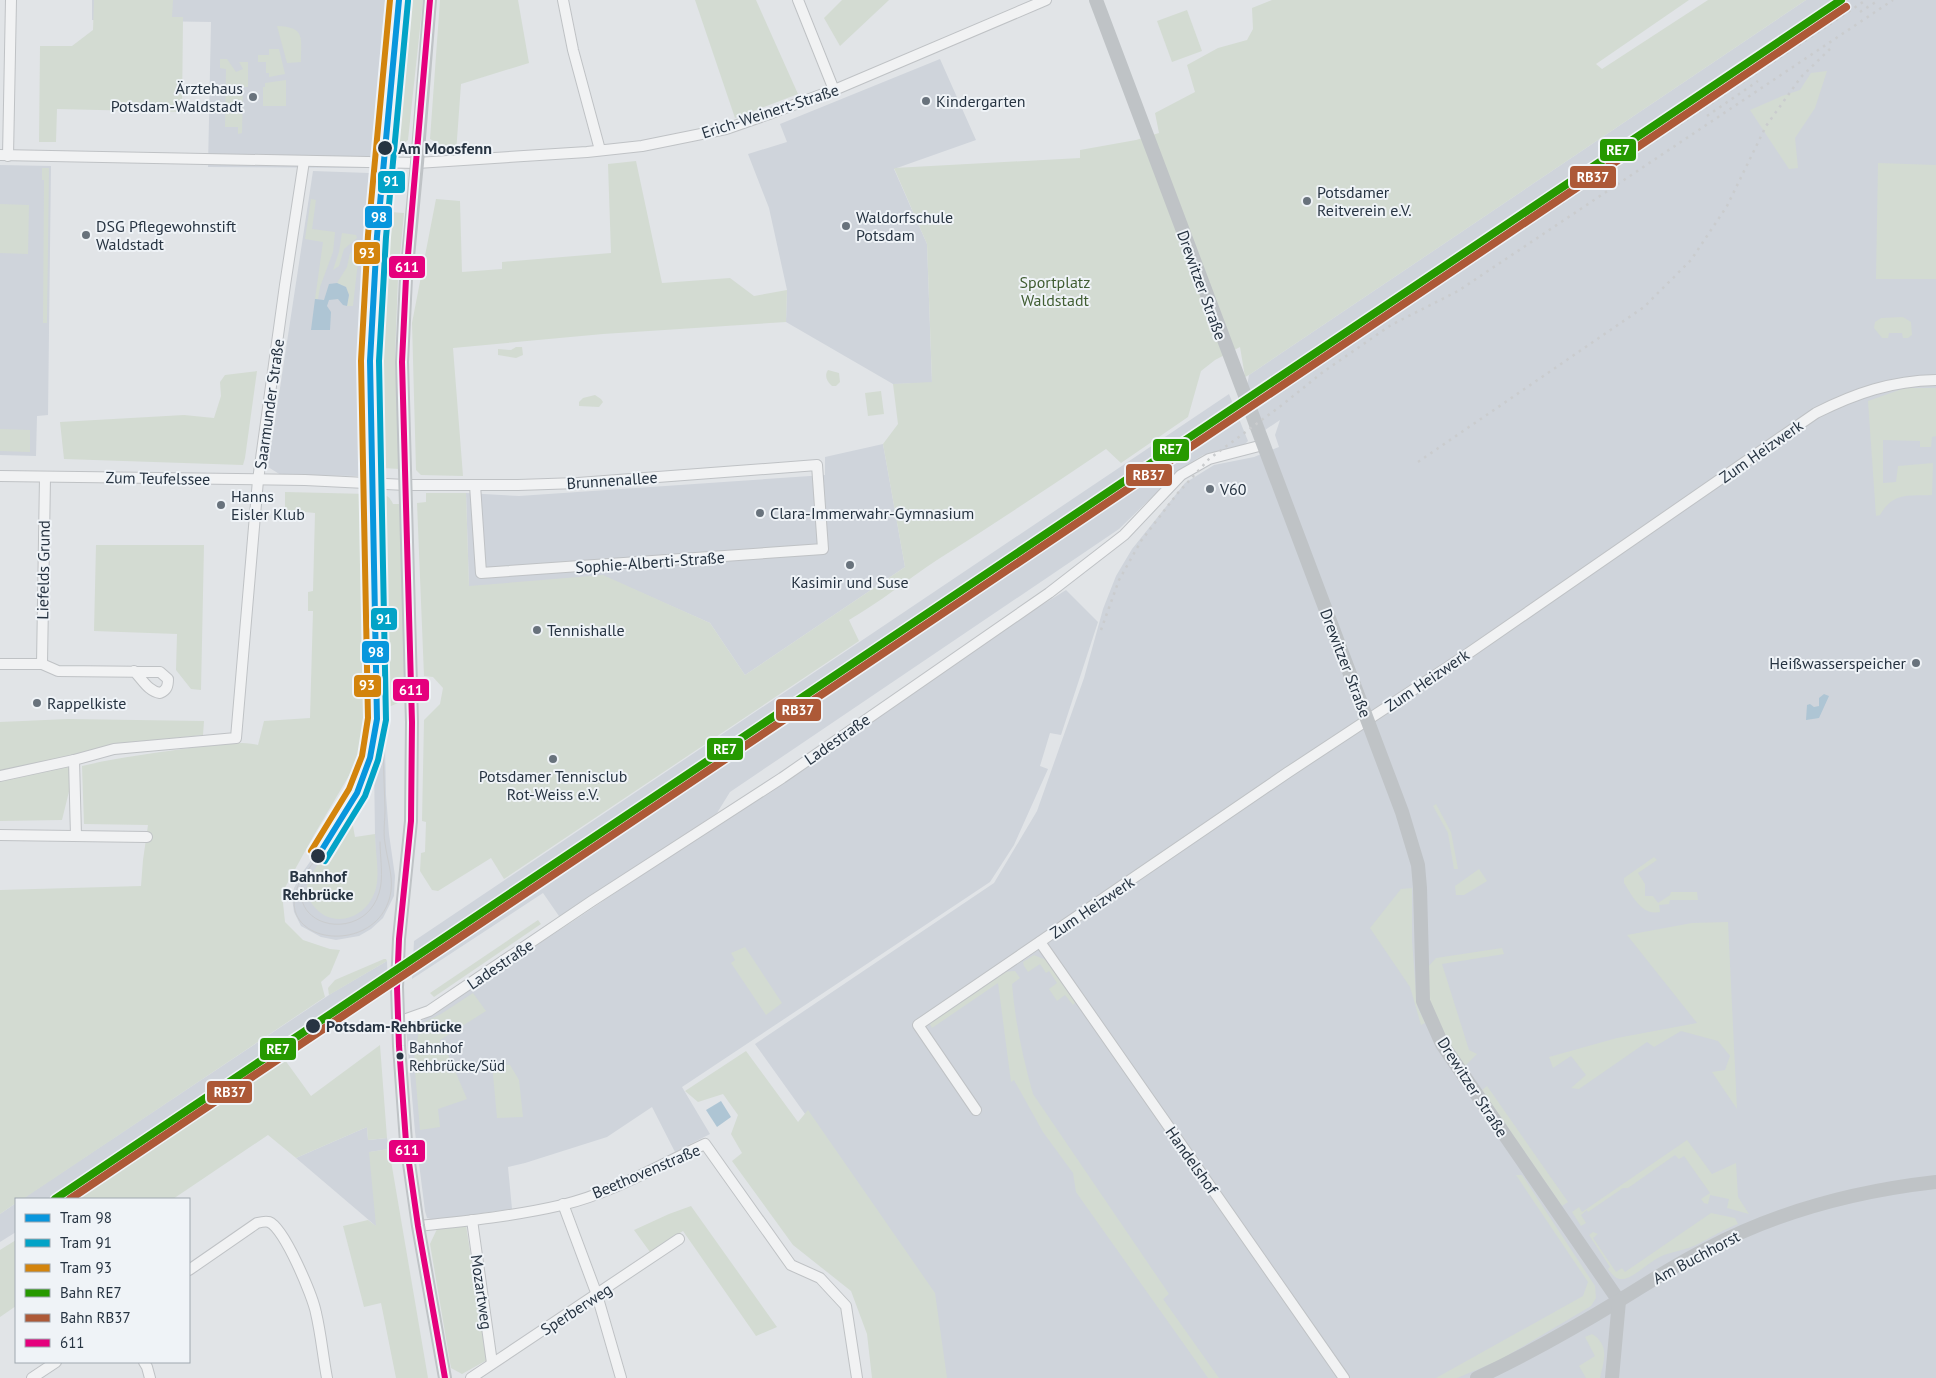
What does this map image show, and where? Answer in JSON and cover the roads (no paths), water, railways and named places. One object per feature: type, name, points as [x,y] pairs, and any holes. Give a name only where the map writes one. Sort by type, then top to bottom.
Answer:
[{"type":"street","points":[[11,0],[4,156],[418,163]]},
{"type":"street","points":[[430,0],[418,163],[406,278],[402,362],[412,722],[411,811],[406,880],[400,927],[397,987],[406,1142],[418,1226],[445,1378]]},
{"type":"street","points":[[563,0],[573,50],[600,150]]},
{"type":"street","points":[[798,0],[834,90]]},
{"type":"street","name":"Erich-Weinert-Straße","points":[[418,163],[642,146],[726,129],[834,90],[1046,0]]},
{"type":"street","name":"Drewitzer Straße","points":[[1096,0],[1402,812],[1418,866],[1423,1001],[1442,1044],[1619,1301]]},
{"type":"street","name":"Saarmunder Straße","points":[[74,760],[114,749],[134,746],[236,738],[258,480],[304,161]]},
{"type":"street","name":"Zum Heizwerk","points":[[976,1110],[918,1025],[1287,773],[1498,633],[1816,413],[1851,396],[1886,385],[1936,380]]},
{"type":"street","name":"Ladestraße","points":[[398,1022],[429,1011],[586,905],[782,778],[1049,593],[1124,535],[1181,476],[1209,459],[1263,445]]},
{"type":"street","name":"Brunnenallee","points":[[406,485],[578,483],[817,465]]},
{"type":"street","name":"Sophie-Alberti-Straße","points":[[475,485],[481,574],[823,549],[817,465]]},
{"type":"street","name":"Zum Teufelssee","points":[[0,476],[258,480],[406,485]]},
{"type":"street","name":"Liefelds Grund","points":[[42,664],[45,477]]},
{"type":"street","points":[[0,664],[42,664],[58,671],[134,671]]},
{"type":"street","points":[[0,776],[74,760],[76,836]]},
{"type":"street","points":[[0,835],[147,837]]},
{"type":"street","name":"Handelshof","points":[[1040,942],[1344,1378]]},
{"type":"street","name":"Beethovenstraße","points":[[418,1226],[472,1220],[563,1204],[620,1185],[705,1144],[791,1265],[820,1278],[846,1306],[858,1378]]},
{"type":"street","name":"Am Buchhorst","points":[[1477,1378],[1522,1357],[1705,1249],[1785,1215],[1823,1203],[1853,1196],[1935,1183]]},
{"type":"street","points":[[563,1204],[597,1295],[620,1378]]},
{"type":"street","name":"Mozartweg","points":[[472,1220],[492,1364]]},
{"type":"street","points":[[190,1269],[258,1223],[268,1221],[285,1240],[304,1280],[316,1312],[327,1378]]},
{"type":"street","name":"Sperberweg","points":[[471,1378],[679,1239]]},
{"type":"street","points":[[1612,1378],[1619,1301]]},
{"type":"street","points":[[32,1378],[54,1363]]},
{"type":"street","points":[[145,1363],[150,1378]]},
{"type":"water","points":[[337,283],[346,287],[349,295],[347,306],[343,305],[338,299],[329,300],[327,306],[331,312],[330,330],[311,330],[315,299],[324,300],[329,284]]},
{"type":"water","points":[[1824,694],[1829,696],[1819,718],[1806,720],[1807,705],[1819,706],[1819,698]]},
{"type":"water","points":[[721,1101],[731,1117],[717,1127],[706,1110]]},
{"type":"tram line","name":"93","points":[[311,851],[349,789],[362,756],[368,718],[361,361],[368,235],[390,0]]},
{"type":"tram line","name":"98","points":[[318,856],[357,793],[370,758],[377,719],[370,361],[377,236],[399,0]]},
{"type":"tram line","name":"91","points":[[325,861],[365,796],[378,760],[386,720],[379,361],[386,237],[408,1]]},
{"type":"tram line","points":[[378,707],[378,732]]},
{"type":"tram line","points":[[318,856],[301,879],[295,895],[296,912],[304,925],[318,933],[336,936],[354,934],[371,926],[384,911],[391,891],[391,873],[384,835],[383,725]]},
{"type":"tram line","points":[[302,886],[302,901],[308,912],[319,920],[332,924],[346,923],[360,918],[371,908],[379,893],[382,874],[380,842]]},
{"type":"railway","points":[[1393,316],[1866,0]]},
{"type":"railway","points":[[1860,12],[1879,0]]},
{"type":"railway","points":[[1101,630],[1119,580],[1141,541],[1177,494],[1209,459],[1323,372],[1391,325],[1458,291],[1893,0]]},
{"type":"railway","points":[[1418,462],[1644,307],[1691,260],[1727,206],[1766,126],[1801,77],[1830,49]]},
{"type":"railway","points":[[1707,116],[1758,81]]},
{"type":"rail line","name":"RE7","points":[[56,1198],[1841,0]]},
{"type":"rail line","name":"RB37","points":[[71,1198],[1846,7]]},
{"type":"place","name":"Ärztehaus Potsdam-Waldstadt","points":[[253,97]]},
{"type":"place","name":"Kindergarten","points":[[926,101]]},
{"type":"place","name":"Am Moosfenn","points":[[385,148]]},
{"type":"place","name":"Potsdamer Reitverein e.V.","points":[[1307,201]]},
{"type":"place","name":"Waldorfschule Potsdam","points":[[846,226]]},
{"type":"place","name":"DSG Pflegewohnstift Waldstadt","points":[[86,235]]},
{"type":"place","name":"V60","points":[[1210,489]]},
{"type":"place","name":"Hanns Eisler Klub","points":[[221,505]]},
{"type":"place","name":"Clara-Immerwahr-Gymnasium","points":[[760,513]]},
{"type":"place","name":"Kasimir und Suse","points":[[850,565]]},
{"type":"place","name":"Tennishalle","points":[[537,630]]},
{"type":"place","name":"Heißwasserspeicher","points":[[1916,663]]},
{"type":"place","name":"Rappelkiste","points":[[37,703]]},
{"type":"place","name":"Potsdamer Tennisclub Rot-Weiss e.V.","points":[[553,759]]},
{"type":"place","name":"Bahnhof Rehbrücke","points":[[318,856]]},
{"type":"place","name":"Potsdam-Rehbrücke","points":[[313,1026]]},
{"type":"place","name":"Bahnhof Rehbrücke/Süd","points":[[400,1056]]},
{"type":"park label","name":"Sportplatz Waldstadt","points":[[1055,291]]}]
